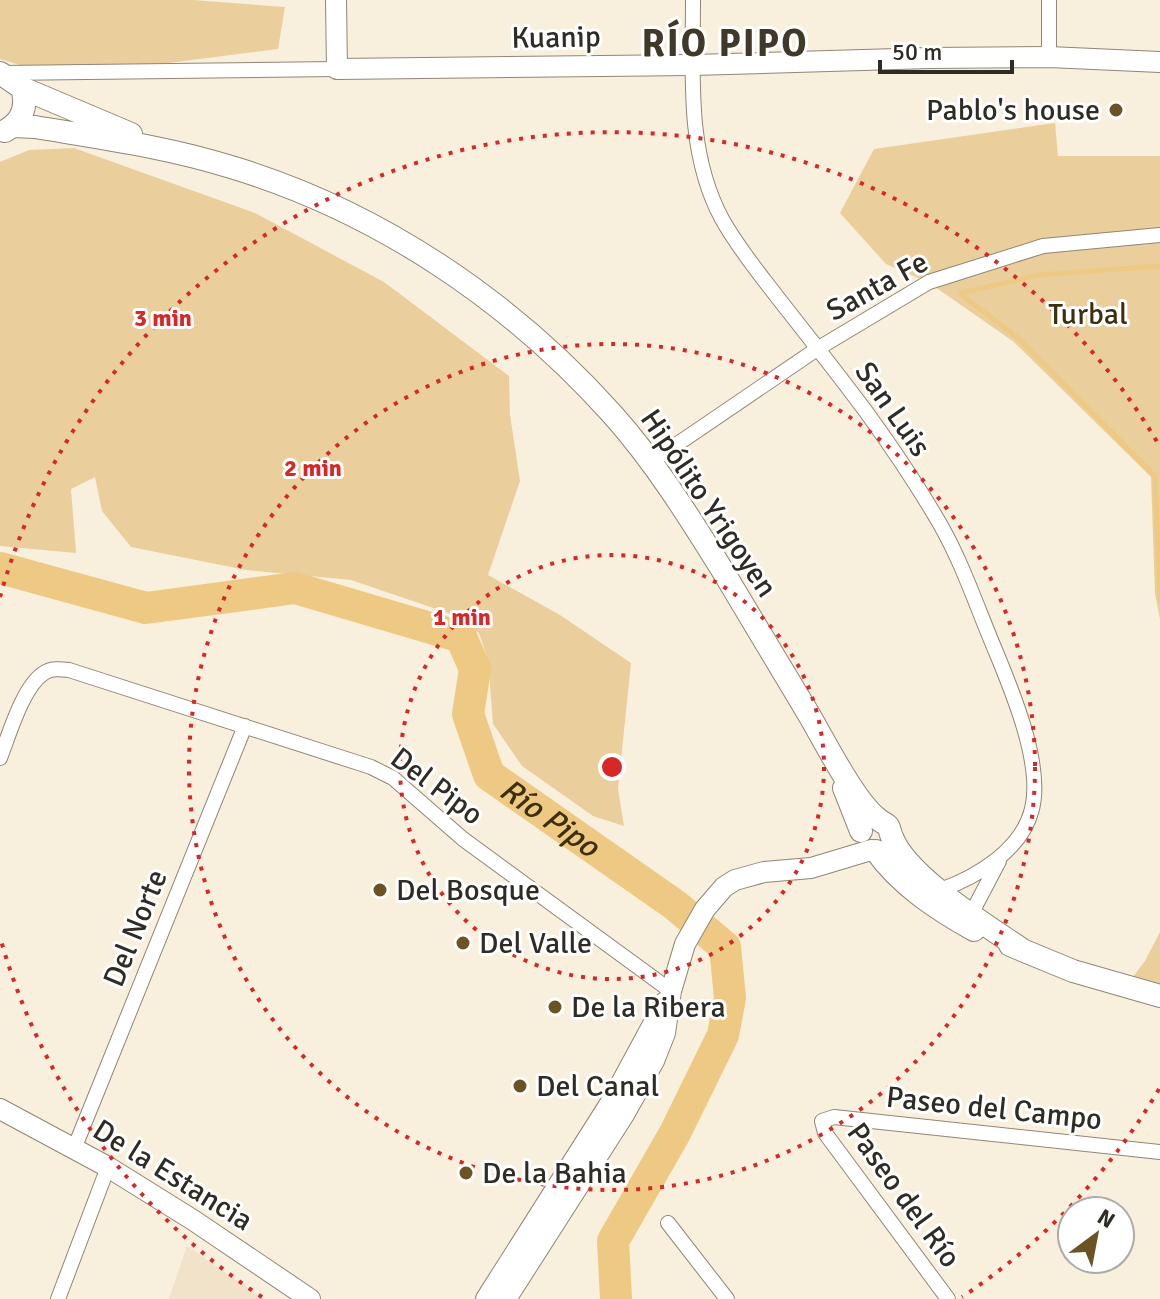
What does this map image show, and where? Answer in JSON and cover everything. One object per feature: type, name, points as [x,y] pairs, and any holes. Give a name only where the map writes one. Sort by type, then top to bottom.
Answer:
[{"type":"main road","name":"Hipólito Yrigoyen","points":[[0,73],[22,88],[170,150]]},
{"type":"main road","points":[[4,131],[24,109],[22,88]]},
{"type":"main road","name":"Hipólito Yrigoyen","points":[[4,131],[35,127],[170,150],[233,167],[358,219],[420,252],[458,277],[527,331],[575,374],[651,462],[711,552],[858,795],[873,837],[906,883],[936,908],[968,920],[1024,951],[1073,971],[1160,996]]},
{"type":"main road","name":"Hipólito Yrigoyen","points":[[873,837],[940,890],[968,920]]},
{"type":"street","points":[[336,0],[337,69]]},
{"type":"street","name":"San Luis","points":[[693,0],[694,115],[707,184],[721,218],[741,249],[867,414],[941,526],[1018,705],[1031,761],[1032,810],[1025,825],[1003,853],[968,920]]},
{"type":"street","points":[[1049,0],[1049,57]]},
{"type":"street","name":"Kuanip","points":[[0,73],[693,65],[930,58],[1049,57],[1160,62]]},
{"type":"street","name":"Santa Fe","points":[[651,462],[817,349],[929,282],[1043,246],[1160,235]]},
{"type":"street","name":"Del Pipo","points":[[0,758],[28,692],[45,672],[55,669],[69,670],[371,767],[393,778],[463,839],[671,991]]},
{"type":"street","name":"Del Norte","points":[[74,1149],[245,726]]},
{"type":"street","points":[[486,1299],[521,1258],[625,1113],[654,1061],[665,1033],[671,991],[694,925],[724,887],[751,875],[821,865],[873,837]]},
{"type":"street","name":"San Luis","points":[[940,890],[983,870],[1003,853]]},
{"type":"street","name":"De la Estancia","points":[[0,1109],[108,1167],[310,1299]]},
{"type":"street","name":"Paseo del Campo","points":[[822,1121],[834,1117],[1160,1152]]},
{"type":"street","name":"Paseo del Río","points":[[822,1121],[825,1133],[948,1299]]},
{"type":"street","points":[[58,1299],[108,1167]]},
{"type":"street","points":[[668,1223],[727,1299]]},
{"type":"street","points":[[506,1299],[521,1258]]},
{"type":"shaded area","points":[[187,1246],[264,1299],[169,1299]]},
{"type":"green space","points":[[0,0],[193,0],[285,7],[278,49],[98,72],[50,74],[0,59]]},
{"type":"green space","name":"Turbal","points":[[1055,123],[1058,156],[1160,156],[1160,619],[1155,594],[1151,477],[1014,342],[928,282],[886,264],[840,213],[874,149]]},
{"type":"green space","points":[[74,148],[255,213],[384,282],[509,376],[510,415],[520,481],[488,575],[560,615],[631,663],[618,789],[624,826],[593,816],[522,766],[493,724],[488,660],[479,633],[448,613],[351,580],[246,570],[131,547],[102,511],[95,477],[71,489],[76,553],[0,546],[0,162],[29,150]]},
{"type":"green space","points":[[1160,932],[1160,996],[1126,986],[1145,961]]},
{"type":"waterway","points":[[961,293],[1039,275],[1160,266]]},
{"type":"waterway","points":[[963,296],[1018,338],[1155,476],[1160,600]]},
{"type":"waterway","name":"Río Pipo","points":[[0,568],[146,608],[295,588],[461,637],[475,669],[468,714],[489,775],[675,905],[725,947],[730,998],[723,1035],[675,1133],[613,1241],[616,1299]]},
{"type":"place","name":"Pablo's house","points":[[1116,110]]},
{"type":"place","name":"Del Bosque","points":[[380,890]]},
{"type":"place","name":"Del Valle","points":[[463,943]]},
{"type":"place","name":"De la Ribera","points":[[555,1007]]},
{"type":"place","name":"Del Canal","points":[[520,1086]]},
{"type":"place","name":"De la Bahia","points":[[466,1173]]},
{"type":"district","name":"RÍO PIPO","points":[[725,43]]}]
